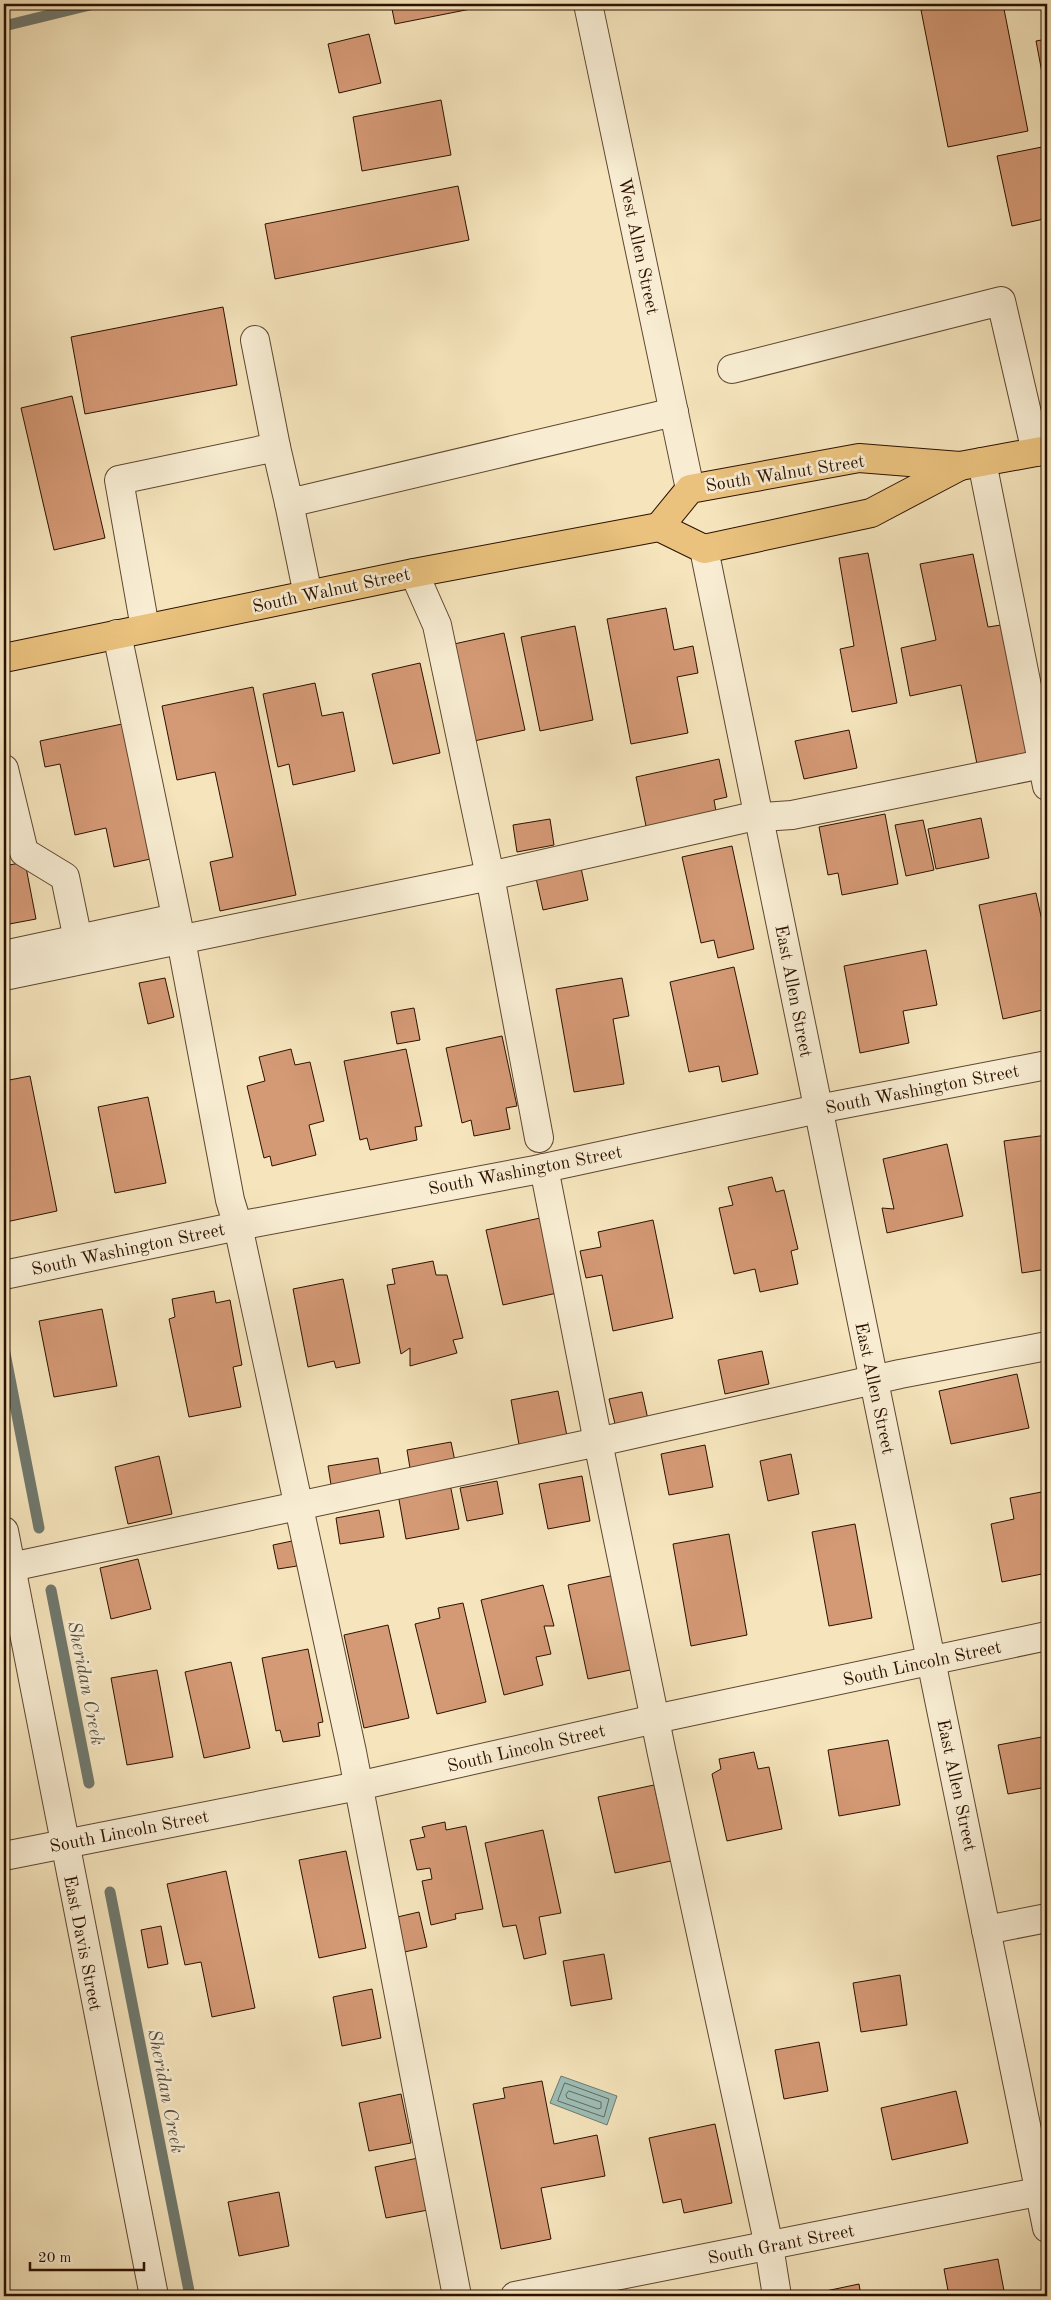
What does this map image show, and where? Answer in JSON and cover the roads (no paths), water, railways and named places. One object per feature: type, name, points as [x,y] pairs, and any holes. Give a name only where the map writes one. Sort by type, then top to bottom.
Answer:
[{"type":"main road","name":"South Walnut Street","points":[[4,658],[414,573],[659,527],[690,489],[859,458],[971,464],[1041,451]]},
{"type":"main road","name":"South Walnut Street","points":[[704,548],[871,513],[971,464]]},
{"type":"main road","points":[[659,527],[704,548]]},
{"type":"street","name":"West Allen Street","points":[[588,4],[690,489]]},
{"type":"street","points":[[732,368],[1001,301],[1041,451]]},
{"type":"street","points":[[255,340],[308,595]]},
{"type":"street","points":[[289,503],[674,412]]},
{"type":"street","points":[[145,628],[119,480],[276,447]]},
{"type":"street","points":[[4,955],[80,949],[179,929],[490,876],[746,818],[792,815],[1046,771],[971,464]]},
{"type":"street","name":"East Allen Street","points":[[704,548],[986,1930],[1044,2191],[1047,2228]]},
{"type":"street","points":[[414,573],[438,625],[490,876],[539,1138]]},
{"type":"street","points":[[117,634],[179,929],[230,1200],[238,1226],[299,1505],[358,1786],[457,2296]]},
{"type":"street","points":[[4,769],[24,852],[65,877],[80,949]]},
{"type":"street","points":[[4,976],[80,949]]},
{"type":"street","name":"South Washington Street","points":[[4,1276],[238,1226],[544,1168],[818,1109],[1047,1065]]},
{"type":"street","points":[[544,1168],[655,1719],[769,2246],[778,2296]]},
{"type":"street","points":[[11,1567],[874,1381],[1047,1346]]},
{"type":"street","name":"East Davis Street","points":[[4,1531],[154,2296]]},
{"type":"street","name":"South Lincoln Street","points":[[4,1856],[358,1786],[655,1719],[1047,1636]]},
{"type":"street","points":[[986,1930],[1047,1918]]},
{"type":"street","name":"South Grant Street","points":[[515,2296],[1044,2191]]},
{"type":"water","points":[[561,2076],[617,2096],[607,2125],[550,2103]]},
{"type":"waterway","points":[[4,26],[94,4]]},
{"type":"waterway","name":"Sheridan Creek","points":[[4,1348],[39,1528]]},
{"type":"waterway","name":"Sheridan Creek","points":[[51,1590],[89,1783]]},
{"type":"waterway","name":"Sheridan Creek","points":[[110,1892],[190,2296]]}]
